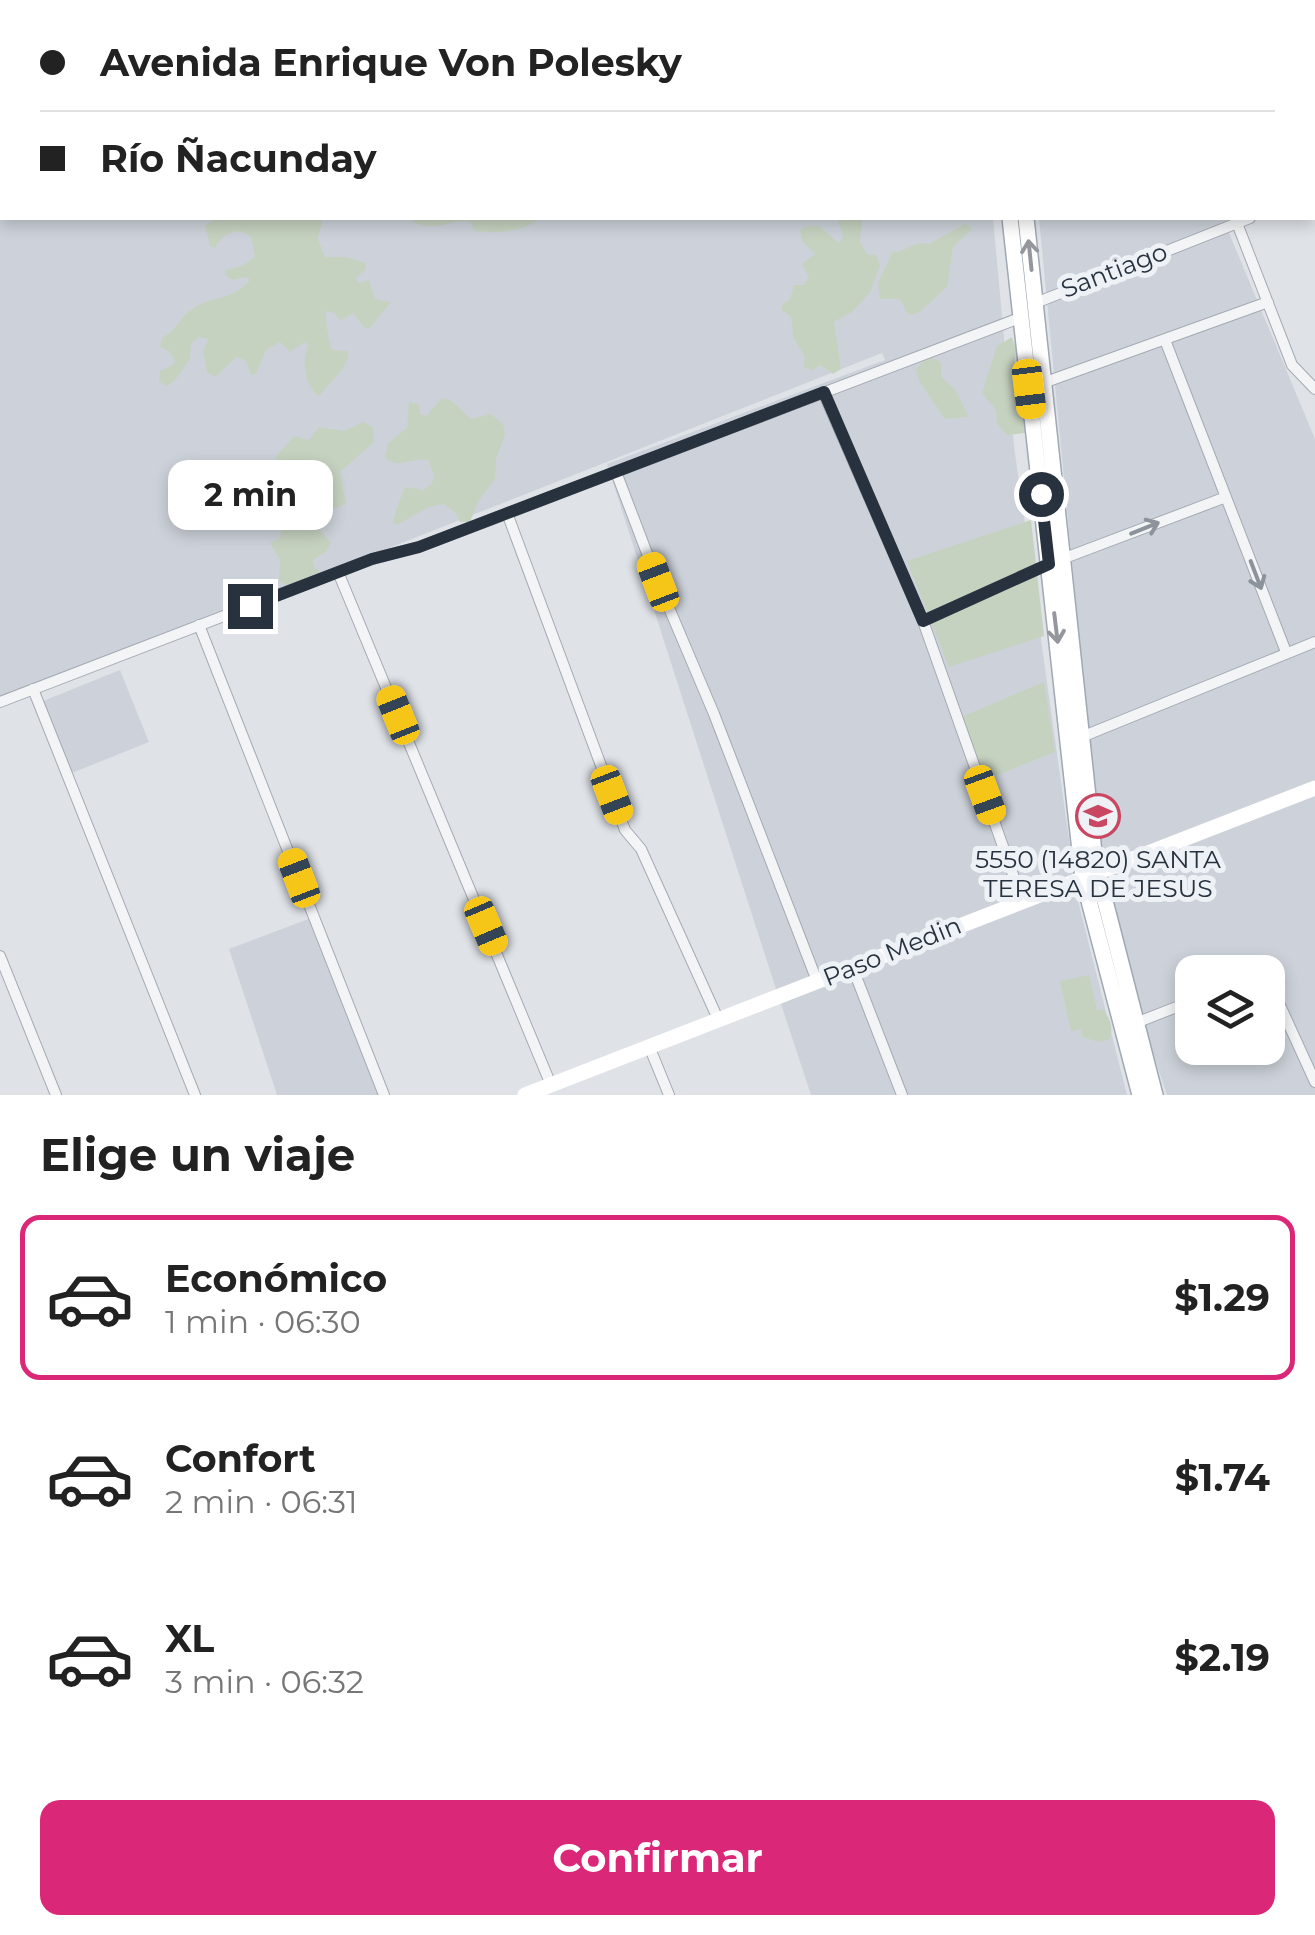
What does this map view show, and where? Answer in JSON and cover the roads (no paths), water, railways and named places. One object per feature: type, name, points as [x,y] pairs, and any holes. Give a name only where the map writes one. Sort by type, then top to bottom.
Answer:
[{"type":"main road","points":[[1010,220],[1056,562],[1090,876],[1129,1025],[1155,1095]]},
{"type":"main road","points":[[1026,220],[1056,562]]},
{"type":"main road","name":"Paso Medin","points":[[525,1095],[1315,788]]},
{"type":"main road","points":[[1129,1025],[1140,1095]]},
{"type":"street","points":[[1235,220],[1292,365],[1315,389]]},
{"type":"street","name":"Santiago","points":[[1034,302],[1235,220]]},
{"type":"street","points":[[0,702],[1021,318],[1034,302]]},
{"type":"street","points":[[1043,383],[1268,302]]},
{"type":"street","points":[[1165,340],[1286,652]]},
{"type":"street","points":[[824,392],[923,621],[1022,900]]},
{"type":"street","points":[[616,472],[817,980]]},
{"type":"street","points":[[923,621],[1056,562],[1226,497]]},
{"type":"street","points":[[507,513],[626,830],[642,848],[718,1020]]},
{"type":"street","points":[[338,572],[551,1085]]},
{"type":"street","points":[[199,625],[384,1095]]},
{"type":"street","points":[[1076,739],[1315,642]]},
{"type":"street","points":[[33,690],[195,1095]]},
{"type":"street","points":[[0,956],[56,1095]]},
{"type":"street","points":[[852,966],[902,1095]]},
{"type":"street","points":[[1129,1025],[1175,1007]]},
{"type":"street","points":[[1285,1016],[1315,1082]]},
{"type":"street","points":[[649,1046],[669,1095]]},
{"type":"place","name":"5550 (14820) SANTA TERESA DE JESUS","points":[[1098,816]]}]
